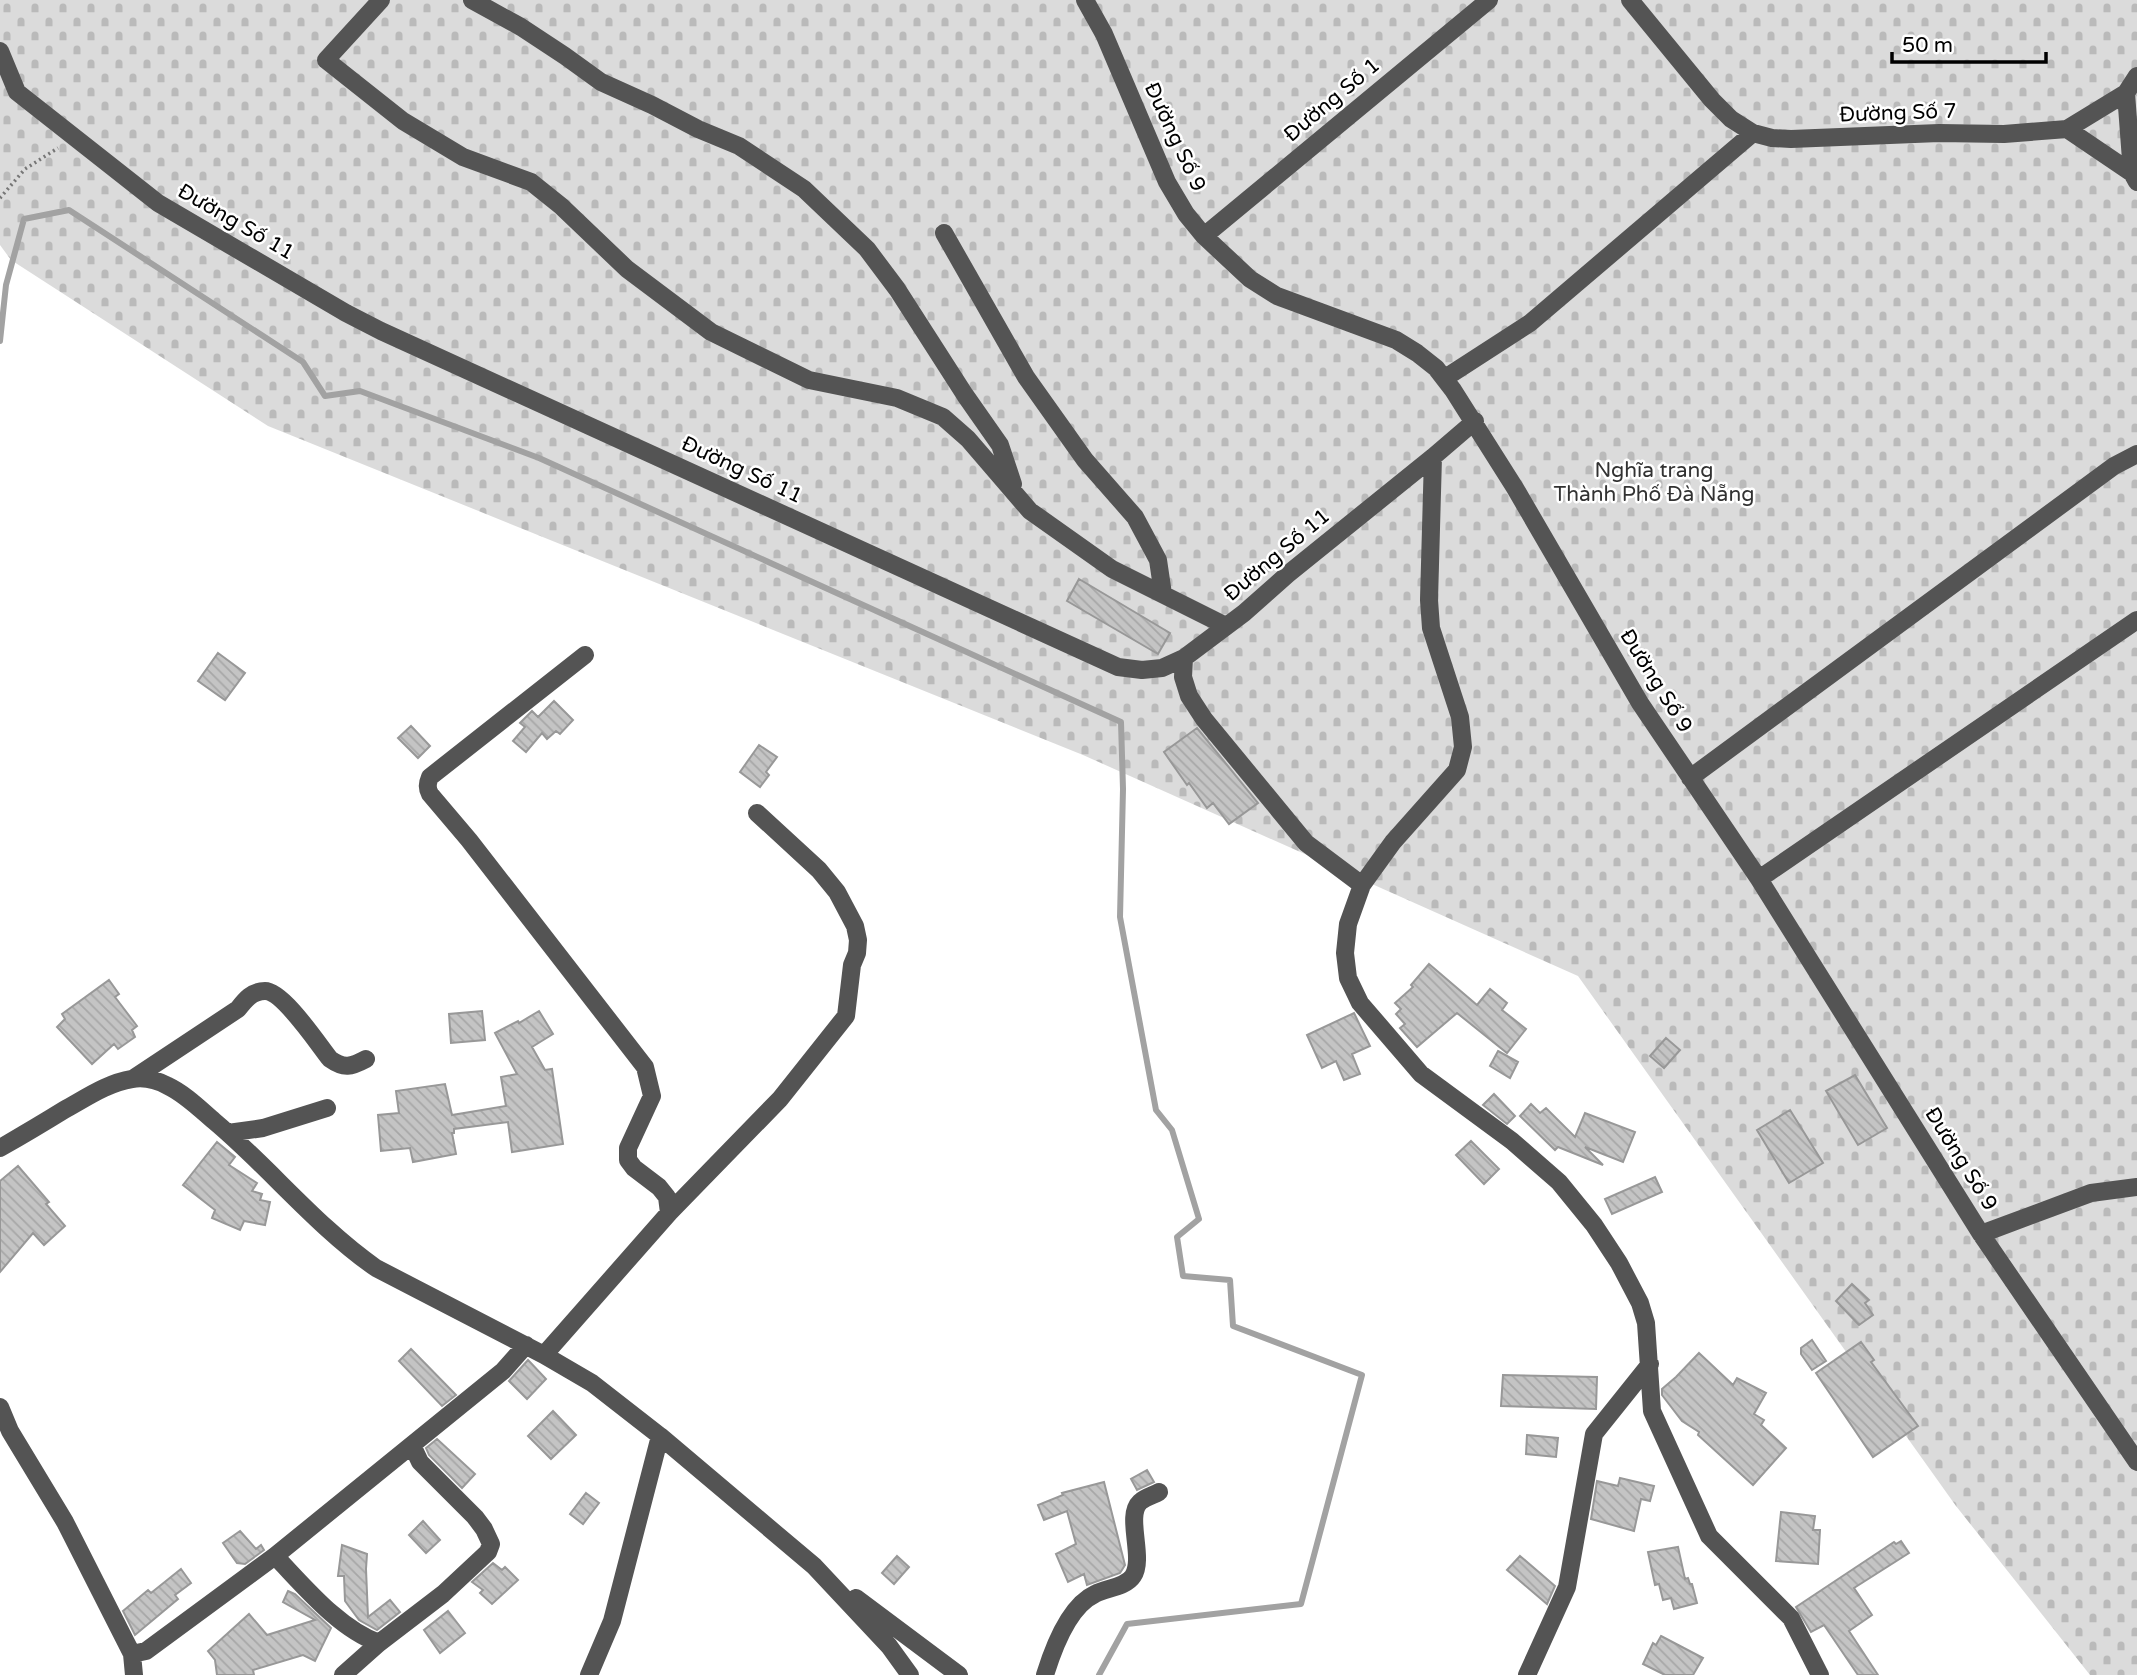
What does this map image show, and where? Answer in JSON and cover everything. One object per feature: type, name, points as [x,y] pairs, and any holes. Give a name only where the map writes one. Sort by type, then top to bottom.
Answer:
[{"type":"street","points":[[381,0],[326,60],[403,121],[463,157],[531,182],[561,206],[627,269],[712,332],[809,380],[897,398],[943,417],[968,439],[1030,511],[1112,569],[1226,626]]},
{"type":"street","points":[[472,0],[521,27],[601,82],[739,146],[813,197],[867,249],[897,289],[1000,445],[1018,496]]},
{"type":"street","name":"Đường Số 9","points":[[1085,0],[1104,34],[1167,182],[1186,214],[1204,236],[1250,279],[1277,296],[1396,340],[1417,353],[1445,379],[1475,421],[1640,704],[1759,879],[1981,1234],[2137,1462]]},
{"type":"street","name":"Đường Số 1","points":[[1204,236],[1489,0]]},
{"type":"street","name":"Đường Số 7","points":[[1630,0],[1712,100],[1731,119],[1752,133],[1772,138],[1939,133],[2004,134],[2067,129],[2126,93]]},
{"type":"street","name":"Đường Số 11","points":[[0,51],[17,92],[158,203],[346,313],[1118,667],[1142,670],[1162,668],[1184,658],[1244,613],[1475,421]]},
{"type":"street","points":[[2135,178],[2126,93],[2137,76]]},
{"type":"street","points":[[2067,129],[2135,178]]},
{"type":"street","points":[[1445,379],[1530,323],[1752,133]]},
{"type":"street","points":[[944,233],[1026,377],[1085,460],[1135,517],[1158,559],[1163,594]]},
{"type":"street","points":[[1690,778],[2114,466],[2137,454]]},
{"type":"street","points":[[1433,457],[1429,600],[1432,628],[1460,717],[1463,747],[1457,770],[1393,842],[1362,885],[1348,924],[1345,953],[1348,978],[1360,1003],[1421,1074],[1512,1141],[1559,1182],[1594,1225],[1619,1263],[1640,1303],[1646,1323],[1652,1411],[1709,1536],[1791,1618],[1820,1675]]},
{"type":"street","points":[[1759,879],[2137,621]]},
{"type":"street","points":[[585,655],[430,777],[427,783],[430,794],[645,1067],[652,1096],[628,1147],[628,1160],[667,1197],[669,1213]]},
{"type":"street","points":[[1184,658],[1183,677],[1189,696],[1204,719],[1306,843],[1362,885]]},
{"type":"street","points":[[544,1355],[669,1213],[780,1099],[846,1016],[852,965],[857,953],[855,926],[837,892],[819,870],[757,813]]},
{"type":"street","points":[[0,1148],[96,1091],[134,1078],[238,1009],[247,997],[264,991],[274,994],[284,1002],[338,1066],[346,1068],[366,1059]]},
{"type":"street","points":[[134,1078],[151,1079],[170,1086],[188,1099],[228,1133],[336,1238],[376,1268],[526,1345],[592,1383],[660,1436],[814,1566],[959,1675]]},
{"type":"street","points":[[228,1133],[262,1128],[327,1108]]},
{"type":"street","points":[[1981,1234],[2091,1194],[2137,1187]]},
{"type":"street","points":[[132,1654],[146,1651],[275,1556],[503,1371],[526,1345]]},
{"type":"street","points":[[1527,1675],[1567,1587],[1594,1434],[1650,1364]]},
{"type":"street","points":[[0,1407],[10,1431],[65,1522],[132,1654],[134,1675]]},
{"type":"street","points":[[589,1675],[612,1621],[660,1436]]},
{"type":"street","points":[[343,1675],[379,1643],[443,1594],[488,1552],[491,1544],[484,1529],[420,1462],[412,1445]]},
{"type":"street","points":[[1045,1675],[1053,1651],[1073,1613],[1093,1594],[1122,1584],[1133,1576],[1137,1565],[1136,1508],[1140,1502],[1160,1492]]},
{"type":"street","points":[[275,1556],[350,1628],[365,1639],[379,1643]]},
{"type":"street","points":[[814,1566],[889,1646],[910,1675]]},
{"type":"path","points":[[0,198],[25,169],[74,137]]},
{"type":"green space","name":"Nghĩa trang Thành Phố Đà Nẵng","points":[[0,0],[2137,0],[2137,1675],[2090,1675],[1956,1506],[1578,976],[1083,755],[268,426],[11,260],[0,245]]},
{"type":"building","points":[[1079,579],[1170,633],[1158,654],[1067,601]]},
{"type":"building","points":[[218,653],[245,673],[225,700],[198,681]]},
{"type":"building","points":[[554,701],[573,720],[560,734],[556,731],[547,739],[542,733],[526,752],[513,741],[525,727],[520,723],[532,711],[538,717]]},
{"type":"building","points":[[411,726],[430,746],[418,758],[398,738]]},
{"type":"building","points":[[1197,728],[1258,803],[1229,824],[1213,803],[1207,808],[1164,752]]},
{"type":"building","points":[[759,745],[777,757],[766,772],[769,775],[760,787],[740,772]]},
{"type":"building","points":[[1429,964],[1477,1005],[1490,989],[1507,1003],[1502,1010],[1526,1029],[1507,1053],[1457,1013],[1417,1047],[1400,1028],[1405,1024],[1396,1014],[1401,1009],[1395,1003],[1413,987],[1411,985]]},
{"type":"building","points":[[109,980],[119,994],[115,997],[137,1026],[132,1030],[135,1037],[118,1049],[114,1044],[92,1064],[57,1027],[65,1019],[62,1014]]},
{"type":"building","points":[[482,1011],[485,1040],[451,1043],[449,1014]]},
{"type":"building","points":[[539,1011],[553,1034],[532,1047],[545,1070],[552,1069],[563,1144],[512,1152],[508,1122],[454,1129],[452,1133],[456,1154],[413,1162],[410,1148],[381,1151],[378,1115],[399,1113],[396,1091],[445,1084],[452,1115],[506,1106],[501,1077],[517,1074],[495,1033]]},
{"type":"building","points":[[1354,1013],[1370,1046],[1352,1054],[1360,1074],[1344,1080],[1336,1061],[1322,1068],[1307,1035]]},
{"type":"building","points":[[1666,1038],[1680,1050],[1664,1068],[1650,1056]]},
{"type":"building","points":[[1498,1051],[1518,1062],[1510,1078],[1490,1066]]},
{"type":"building","points":[[1855,1075],[1887,1128],[1858,1145],[1826,1091]]},
{"type":"building","points":[[1494,1094],[1515,1116],[1507,1124],[1483,1105]]},
{"type":"building","points":[[1531,1104],[1540,1113],[1546,1108],[1575,1137],[1585,1113],[1635,1132],[1623,1162],[1585,1147],[1603,1165],[1558,1147],[1555,1150],[1520,1116]]},
{"type":"building","points":[[1790,1110],[1823,1163],[1789,1183],[1757,1130]]},
{"type":"building","points":[[1471,1141],[1499,1169],[1484,1184],[1456,1155]]},
{"type":"building","points":[[217,1142],[235,1157],[229,1165],[257,1183],[252,1191],[262,1194],[260,1200],[270,1202],[265,1225],[244,1221],[240,1230],[212,1218],[215,1210],[183,1185]]},
{"type":"building","points":[[18,1166],[49,1202],[46,1204],[65,1226],[44,1245],[33,1233],[0,1272],[0,1181]]},
{"type":"building","points":[[1655,1177],[1662,1192],[1612,1214],[1605,1199]]},
{"type":"building","points":[[1852,1284],[1869,1300],[1865,1303],[1873,1315],[1859,1325],[1836,1301]]},
{"type":"building","points":[[1812,1340],[1826,1361],[1812,1370],[1801,1354],[1801,1348]]},
{"type":"building","points":[[1861,1342],[1874,1360],[1871,1362],[1918,1426],[1873,1457],[1816,1373]]},
{"type":"building","points":[[411,1349],[456,1395],[442,1406],[399,1361]]},
{"type":"building","points":[[1699,1353],[1733,1385],[1737,1378],[1766,1393],[1754,1414],[1764,1420],[1761,1425],[1786,1448],[1753,1485],[1698,1435],[1699,1432],[1682,1421],[1662,1395],[1662,1389]]},
{"type":"building","points":[[528,1360],[546,1379],[527,1399],[509,1381]]},
{"type":"building","points":[[1503,1375],[1597,1377],[1596,1409],[1501,1406]]},
{"type":"building","points":[[553,1411],[576,1435],[551,1459],[528,1436]]},
{"type":"building","points":[[1527,1435],[1558,1438],[1556,1457],[1526,1454]]},
{"type":"building","points":[[437,1439],[475,1474],[462,1488],[429,1455],[426,1448]]},
{"type":"building","points":[[1147,1470],[1154,1482],[1137,1490],[1131,1479]]},
{"type":"building","points":[[1620,1478],[1654,1486],[1650,1501],[1641,1499],[1634,1531],[1591,1519],[1597,1481],[1618,1486]]},
{"type":"building","points":[[1104,1482],[1125,1565],[1120,1573],[1087,1585],[1084,1574],[1068,1582],[1056,1554],[1076,1544],[1067,1511],[1044,1520],[1038,1505],[1063,1495],[1062,1493]]},
{"type":"building","points":[[586,1493],[599,1503],[583,1524],[570,1514]]},
{"type":"building","points":[[1781,1512],[1815,1516],[1813,1530],[1820,1530],[1818,1564],[1776,1561]]},
{"type":"building","points":[[423,1521],[440,1540],[426,1553],[409,1535]]},
{"type":"building","points":[[240,1531],[256,1549],[261,1545],[264,1550],[245,1564],[237,1563],[223,1543]]},
{"type":"building","points":[[1901,1541],[1909,1553],[1854,1588],[1872,1615],[1849,1631],[1878,1675],[1858,1675],[1824,1625],[1811,1632],[1796,1607],[1894,1542],[1896,1544]]},
{"type":"building","points":[[342,1545],[367,1554],[368,1617],[390,1600],[400,1612],[377,1630],[359,1620],[345,1601],[344,1576],[338,1576]]},
{"type":"building","points":[[1678,1547],[1685,1579],[1688,1578],[1692,1584],[1697,1603],[1674,1609],[1671,1598],[1663,1600],[1659,1584],[1655,1585],[1648,1552]]},
{"type":"building","points":[[897,1556],[909,1567],[894,1584],[882,1573]]},
{"type":"building","points":[[1520,1556],[1555,1586],[1547,1604],[1507,1570]]},
{"type":"building","points":[[493,1563],[502,1570],[505,1567],[518,1580],[492,1604],[480,1593],[483,1590],[472,1582]]},
{"type":"building","points":[[181,1569],[191,1583],[175,1595],[178,1599],[135,1635],[123,1611],[148,1590],[151,1593]]},
{"type":"building","points":[[288,1591],[295,1594],[331,1628],[315,1661],[303,1655],[253,1670],[254,1675],[217,1675],[215,1660],[208,1651],[249,1614],[267,1635],[315,1620],[283,1602]]},
{"type":"building","points":[[448,1611],[465,1633],[440,1653],[424,1630]]},
{"type":"building","points":[[1661,1636],[1703,1658],[1693,1675],[1665,1675],[1643,1664],[1653,1643],[1656,1645]]},
{"type":"waterway","points":[[0,341],[6,285],[24,219],[69,210],[303,362],[325,396],[360,391],[539,458],[1121,722],[1123,789],[1120,917],[1156,1110],[1172,1130],[1199,1219],[1177,1237],[1183,1276],[1230,1280],[1233,1326],[1362,1375],[1301,1604],[1127,1624],[1099,1675]]}]
